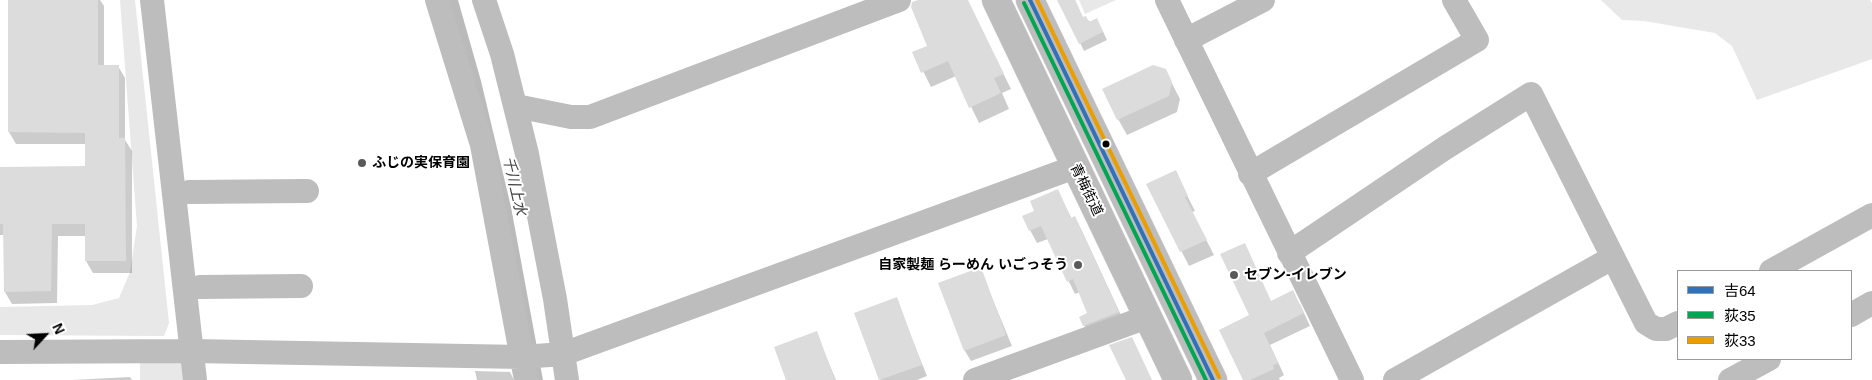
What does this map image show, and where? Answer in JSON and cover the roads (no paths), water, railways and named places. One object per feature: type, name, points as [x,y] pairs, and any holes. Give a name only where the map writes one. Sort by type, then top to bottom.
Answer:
[{"type":"main road","name":"青梅街道","points":[[996,0],[1074,167],[1178,380]]},
{"type":"main road","points":[[1030,0],[1213,380]]},
{"type":"street","points":[[152,0],[195,380]]},
{"type":"street","points":[[437,0],[482,145],[539,356],[567,380]]},
{"type":"street","points":[[484,0],[502,54],[516,106],[555,299],[539,356],[526,380]]},
{"type":"street","points":[[516,106],[571,117],[590,117],[899,0]]},
{"type":"street","points":[[1167,0],[1250,174],[1352,380]]},
{"type":"street","points":[[1186,40],[1262,0]]},
{"type":"street","points":[[1250,174],[1477,40],[1454,0]]},
{"type":"street","points":[[1289,253],[1445,148],[1531,94],[1646,323],[1656,329],[1666,329],[1677,324]]},
{"type":"street","points":[[0,352],[192,351],[539,356],[1074,167]]},
{"type":"street","points":[[189,192],[307,191]]},
{"type":"street","points":[[1773,270],[1872,216]]},
{"type":"street","points":[[1395,380],[1612,258]]},
{"type":"street","points":[[200,288],[301,286]]},
{"type":"street","points":[[1852,314],[1872,303]]},
{"type":"street","points":[[975,380],[1147,317]]},
{"type":"street","points":[[1730,380],[1767,360]]},
{"type":"place","name":"ふじの実保育園","points":[[362,163]]},
{"type":"place","name":"自家製麺 らーめん いごっそう","points":[[1078,265]]},
{"type":"place","name":"セブン-イレブン","points":[[1234,275]]},
{"type":"water label","name":"千川上水","points":[[514,186]]}]
